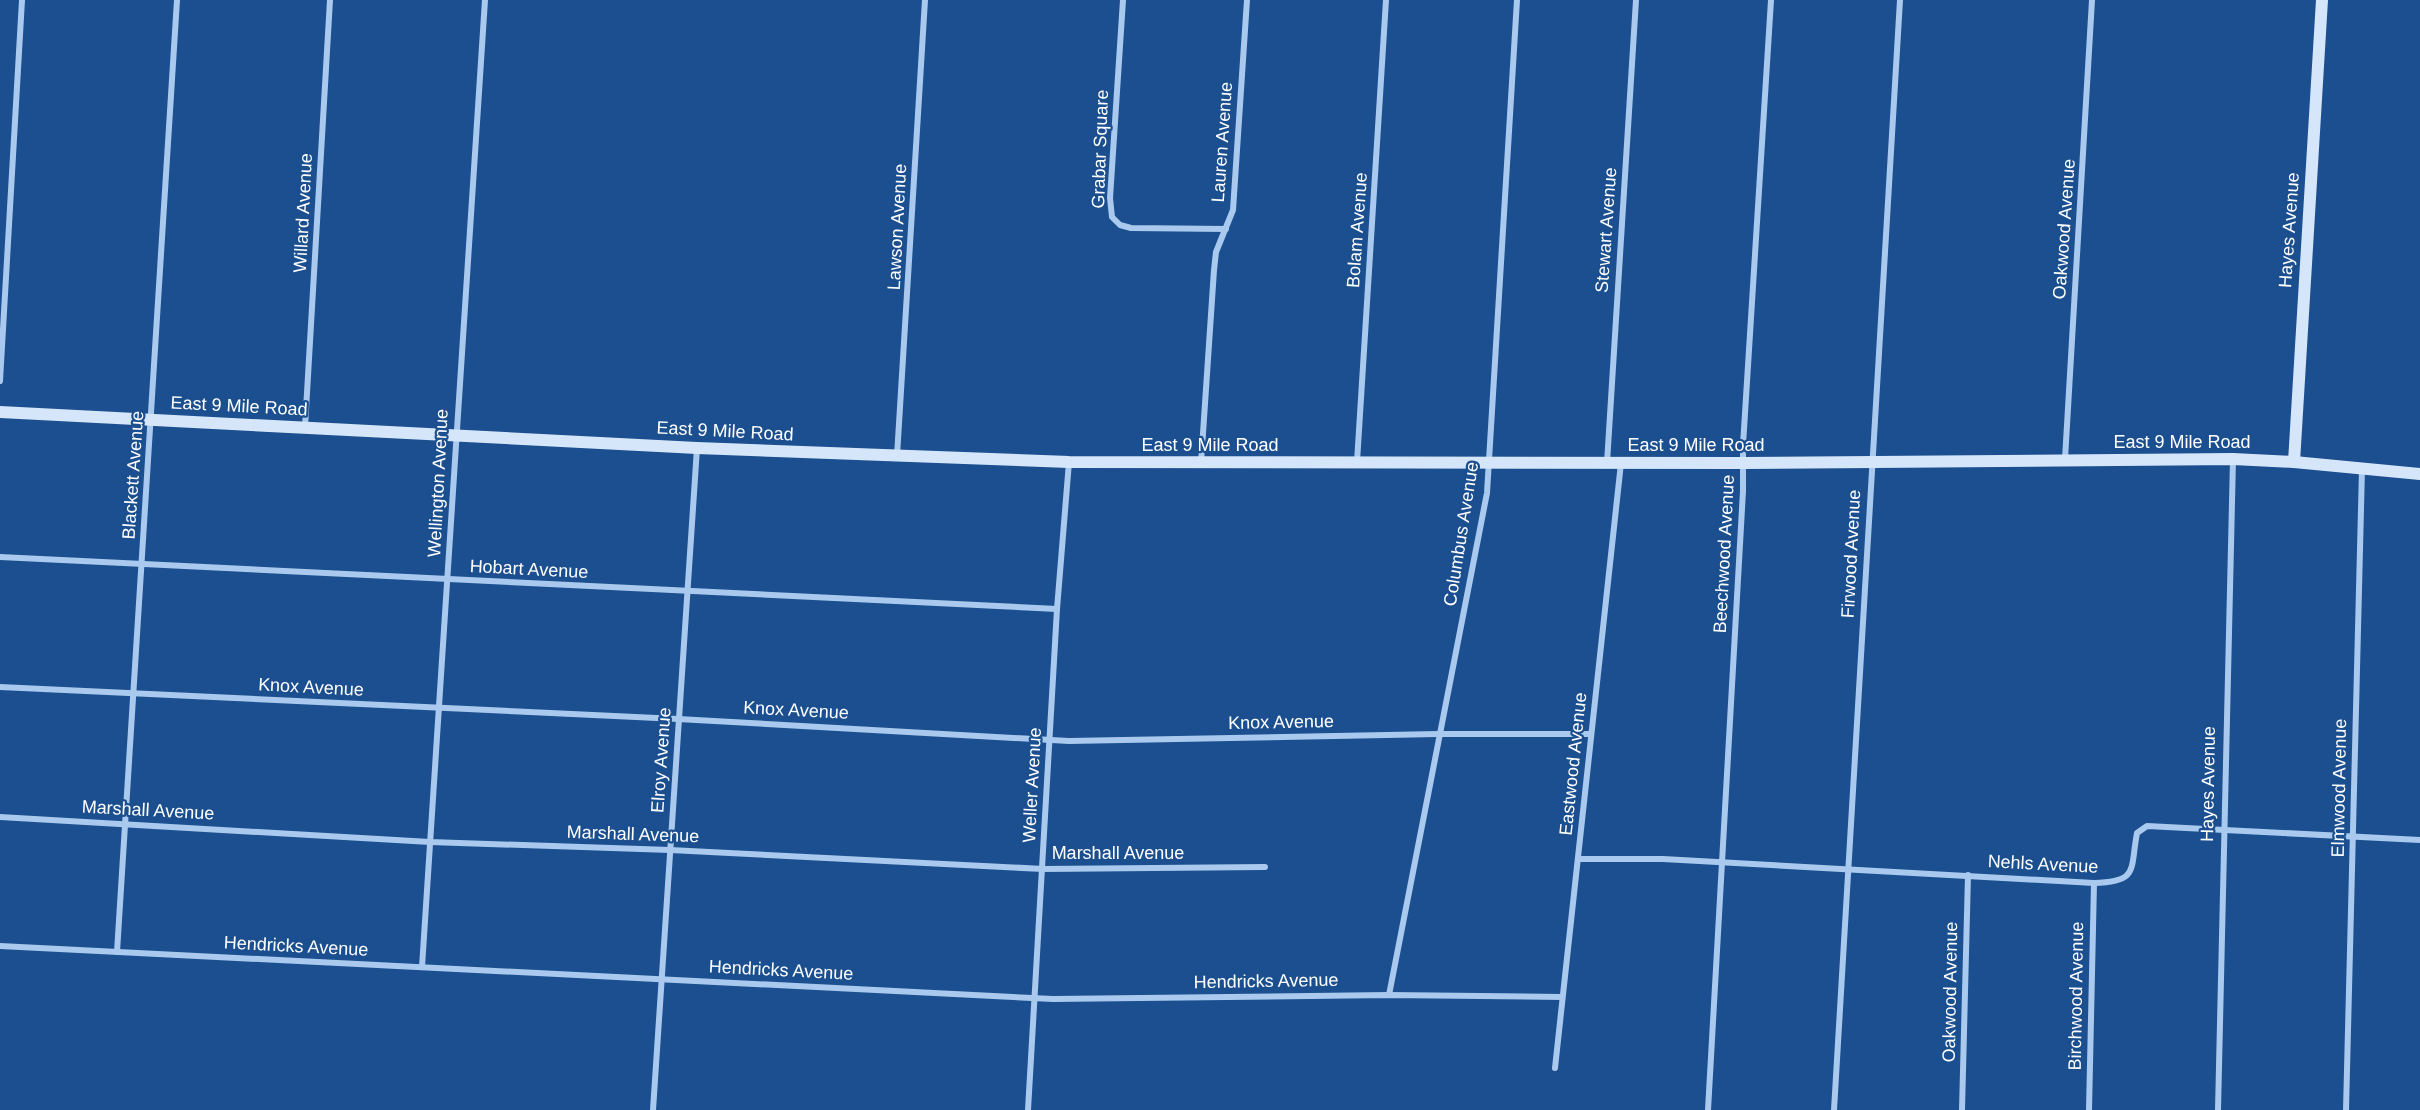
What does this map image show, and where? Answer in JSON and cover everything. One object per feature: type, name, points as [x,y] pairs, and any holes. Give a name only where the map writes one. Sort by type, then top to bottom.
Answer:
[{"type":"main road","name":"Hayes Avenue","points":[[2294,462],[2322,0]]},
{"type":"main road","name":"East 9 Mile Road","points":[[0,412],[897,457],[1069,462],[1744,463],[2233,459],[2362,467],[2420,474]]},
{"type":"street","points":[[0,381],[22,0]]},
{"type":"street","name":"Blackett Avenue","points":[[117,952],[177,0]]},
{"type":"street","name":"Willard Avenue","points":[[305,427],[330,0]]},
{"type":"street","name":"Wellington Avenue","points":[[422,967],[484,0]]},
{"type":"street","name":"Lawson Avenue","points":[[897,457],[926,0]]},
{"type":"street","name":"Grabar Square","points":[[1123,0],[1110,198],[1112,217],[1120,225],[1131,228],[1226,229]]},
{"type":"street","name":"Lauren Avenue","points":[[1201,463],[1216,252],[1233,210],[1247,0]]},
{"type":"street","name":"Bolam Avenue","points":[[1357,462],[1386,0]]},
{"type":"street","name":"Columbus Avenue","points":[[1389,995],[1438,734],[1485,503],[1517,0]]},
{"type":"street","name":"Stewart Avenue","points":[[1607,463],[1636,0]]},
{"type":"street","name":"Beechwood Avenue","points":[[1708,1110],[1744,463],[1743,445],[1771,0]]},
{"type":"street","name":"Firwood Avenue","points":[[1834,1110],[1900,0]]},
{"type":"street","name":"Oakwood Avenue","points":[[2065,459],[2092,0]]},
{"type":"street","name":"Elroy Avenue","points":[[653,1110],[697,447]]},
{"type":"street","name":"Hayes Avenue","points":[[2218,1110],[2233,459]]},
{"type":"street","name":"Weller Avenue","points":[[1028,1110],[1057,609],[1069,462]]},
{"type":"street","name":"Eastwood Avenue","points":[[1555,1068],[1621,462]]},
{"type":"street","name":"Elmwood Avenue","points":[[2346,1110],[2362,467]]},
{"type":"street","name":"Hobart Avenue","points":[[0,557],[1057,609]]},
{"type":"street","name":"Knox Avenue","points":[[0,687],[1081,740],[1438,734],[1592,734]]},
{"type":"street","name":"Marshall Avenue","points":[[0,817],[430,842],[670,850],[1042,868],[1265,867]]},
{"type":"street","name":"Nehls Avenue","points":[[1578,859],[1663,859],[2114,883],[2133,868],[2137,833],[2147,826],[2420,840]]},
{"type":"street","name":"Oakwood Avenue","points":[[1962,1110],[1968,875]]},
{"type":"street","name":"Birchwood Avenue","points":[[2089,1110],[2094,883]]},
{"type":"street","name":"Hendricks Avenue","points":[[0,946],[1053,999],[1389,995],[1562,997]]}]
